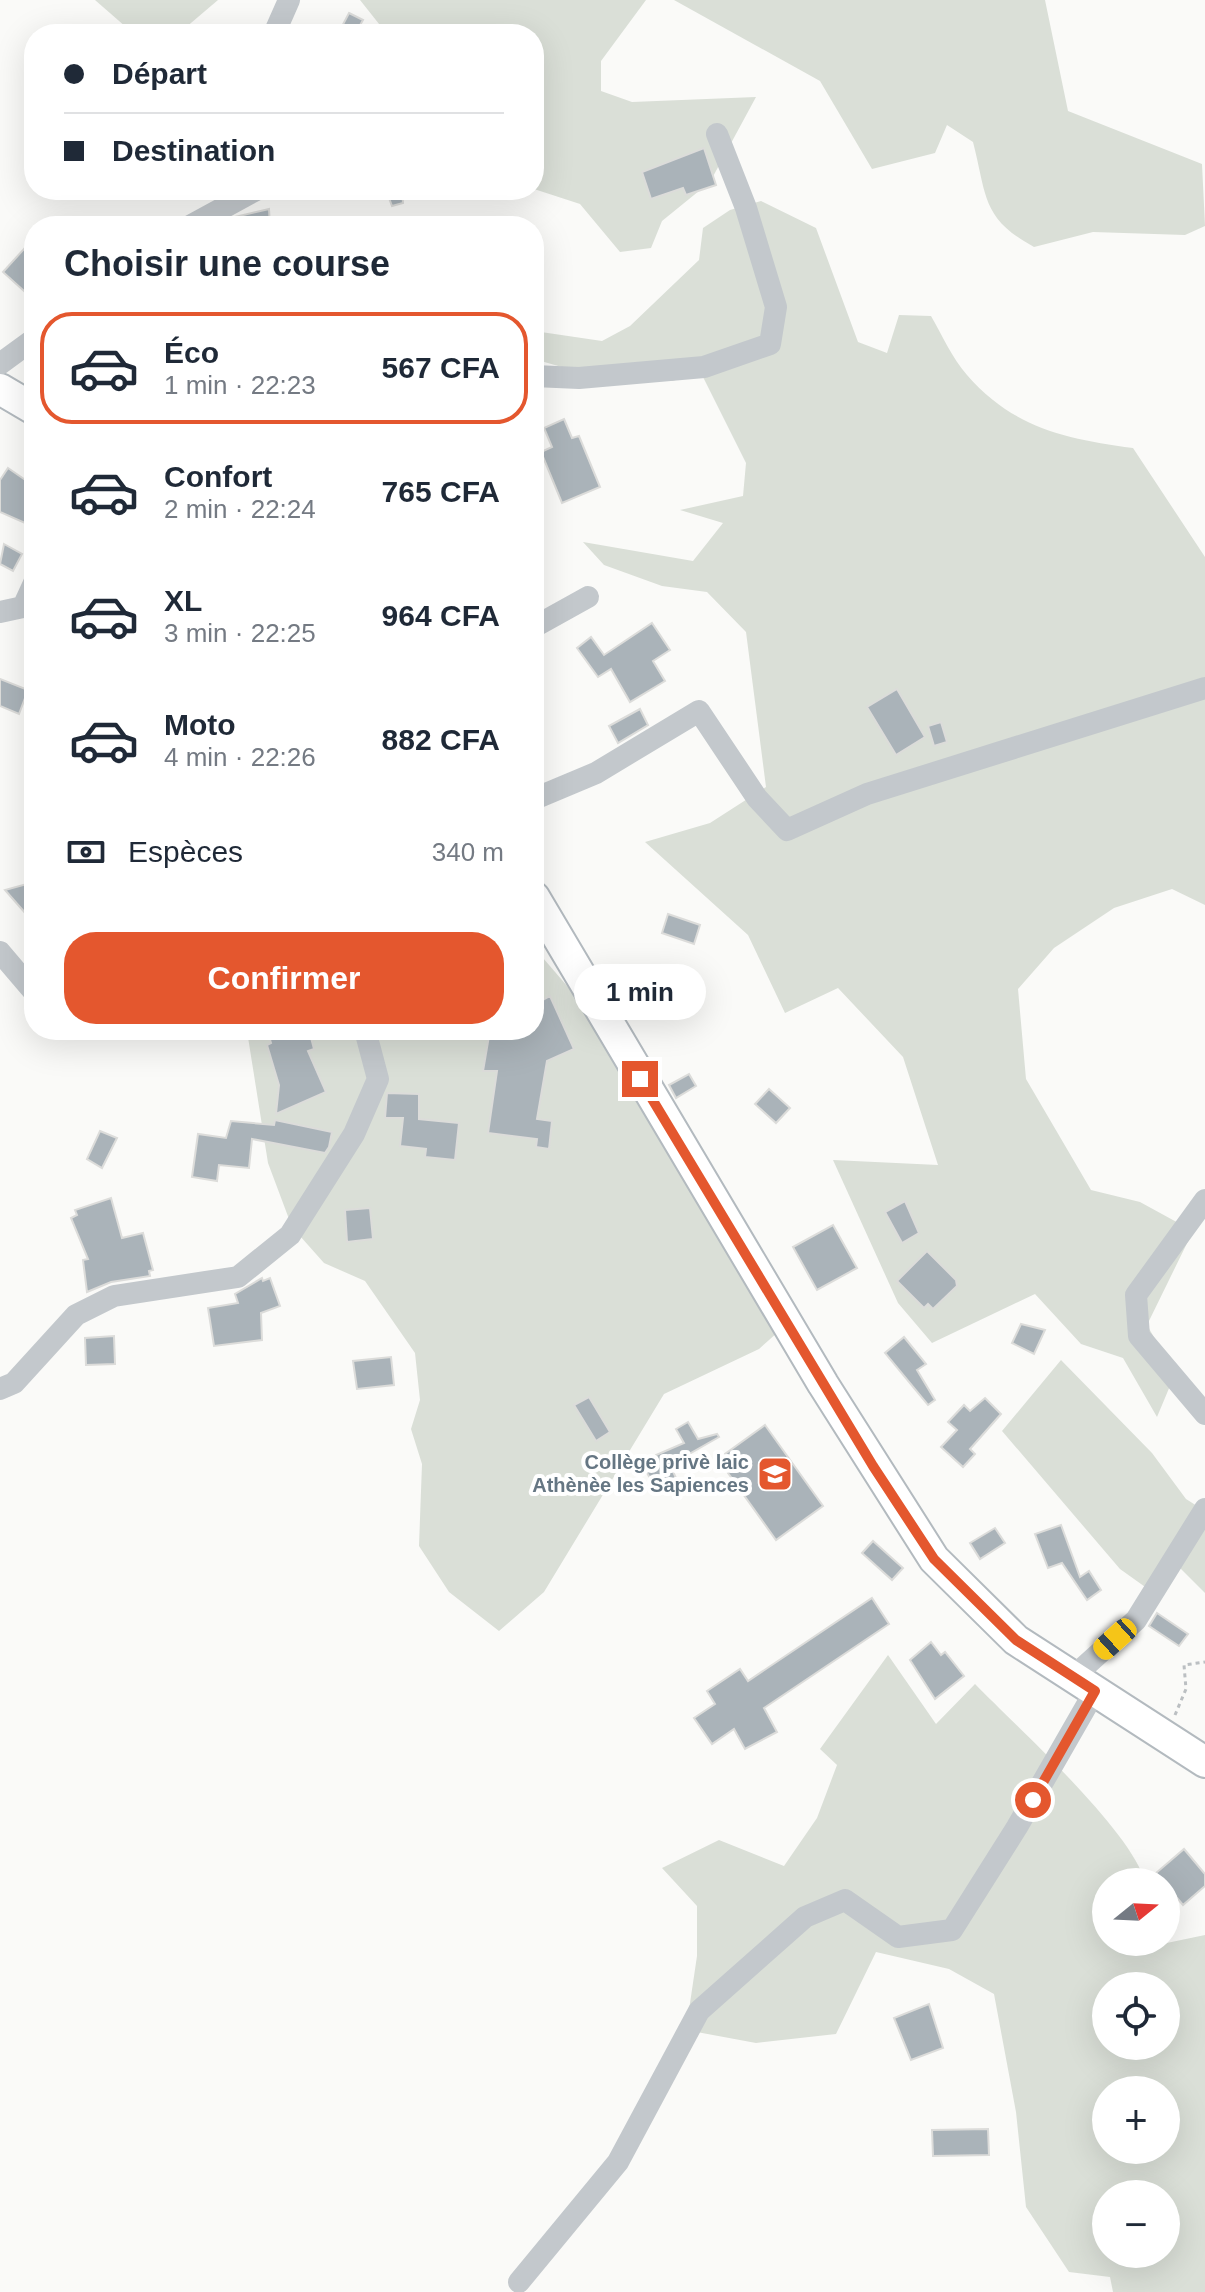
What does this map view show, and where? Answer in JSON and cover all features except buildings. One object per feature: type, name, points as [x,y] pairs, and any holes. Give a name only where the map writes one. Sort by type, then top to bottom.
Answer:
[{"type":"street","points":[[278,24],[289,0]]},
{"type":"street","points":[[544,376],[579,378],[704,367],[770,344],[776,307],[746,208],[717,134]]},
{"type":"street","points":[[202,216],[222,200]]},
{"type":"street","points":[[0,364],[24,346]]},
{"type":"street","points":[[0,389],[24,403]]},
{"type":"street","points":[[544,621],[588,597]]},
{"type":"street","points":[[0,612],[24,605]]},
{"type":"street","points":[[544,795],[596,773],[699,711],[757,798],[787,830],[867,794],[1205,688]]},
{"type":"street","points":[[544,914],[801,1348],[934,1559],[1016,1640],[1205,1762]]},
{"type":"street","points":[[0,952],[24,980]]},
{"type":"street","points":[[0,1389],[14,1383],[76,1315],[114,1296],[238,1277],[290,1235],[354,1134],[378,1079],[368,1040]]},
{"type":"street","points":[[1205,1200],[1136,1295],[1139,1336],[1205,1414]]},
{"type":"street","points":[[519,2282],[618,2162],[699,2011],[805,1917],[845,1900],[898,1937],[952,1930],[1017,1827],[1084,1684],[1136,1620],[1205,1509]]},
{"type":"path","points":[[1166,1737],[1186,1689],[1184,1665],[1205,1662]]},
{"type":"shaded area","points":[[95,0],[218,0],[190,24],[123,24]]},
{"type":"shaded area","points":[[360,0],[646,0],[601,61],[601,91],[632,102],[756,97],[710,182],[662,221],[651,248],[620,252],[580,204],[544,192],[544,24],[379,24]]},
{"type":"shaded area","points":[[674,0],[1045,0],[1068,111],[1202,164],[1205,226],[1185,235],[1093,232],[1034,247],[1004,226],[995,215],[984,191],[973,142],[947,125],[935,153],[872,169],[820,81]]},
{"type":"shaded area","points":[[761,201],[816,228],[858,342],[887,353],[899,315],[931,316],[962,368],[1003,408],[1063,435],[1133,448],[1205,557],[1205,905],[1172,889],[1114,908],[1054,948],[1018,989],[1026,1079],[1091,1190],[1140,1202],[1193,1231],[1147,1325],[1175,1374],[1157,1417],[1123,1358],[1081,1344],[1035,1294],[932,1343],[898,1303],[833,1160],[938,1165],[903,1057],[838,988],[785,1013],[748,935],[645,842],[710,823],[766,787],[746,632],[707,592],[662,586],[604,565],[583,542],[693,561],[723,523],[680,510],[743,496],[746,463],[701,373],[672,381],[645,363],[572,370],[544,362],[544,332],[602,341],[630,326],[699,260],[703,228],[730,210]]},
{"type":"shaded area","points":[[544,959],[624,1052],[787,1324],[759,1349],[664,1394],[544,1592],[499,1631],[449,1592],[419,1546],[422,1464],[411,1429],[420,1400],[415,1353],[365,1281],[324,1263],[292,1227],[268,1163],[248,1040],[544,1040]]},
{"type":"shaded area","points":[[1061,1360],[1152,1453],[1186,1499],[1205,1511],[1205,1593],[1174,1562],[1148,1589],[1120,1569],[1002,1431]]},
{"type":"shaded area","points":[[888,1655],[936,1724],[975,1684],[1096,1808],[1136,1861],[1139,1868],[1092,1868],[1092,1956],[1180,1956],[1180,1940],[1205,1935],[1205,2292],[1113,2292],[1110,2277],[1069,2272],[1026,2207],[1016,2112],[994,1994],[949,1969],[876,1952],[836,2034],[756,2043],[686,2030],[697,1956],[697,1906],[662,1868],[719,1840],[784,1866],[817,1818],[837,1765],[820,1749]]},
{"type":"place","name":"Collège privè laic Athènèe les Sapiences","points":[[775,1474]]},
{"type":"route","points":[[640,1079],[873,1466],[934,1559],[1016,1640],[1095,1691],[1033,1800]]}]
